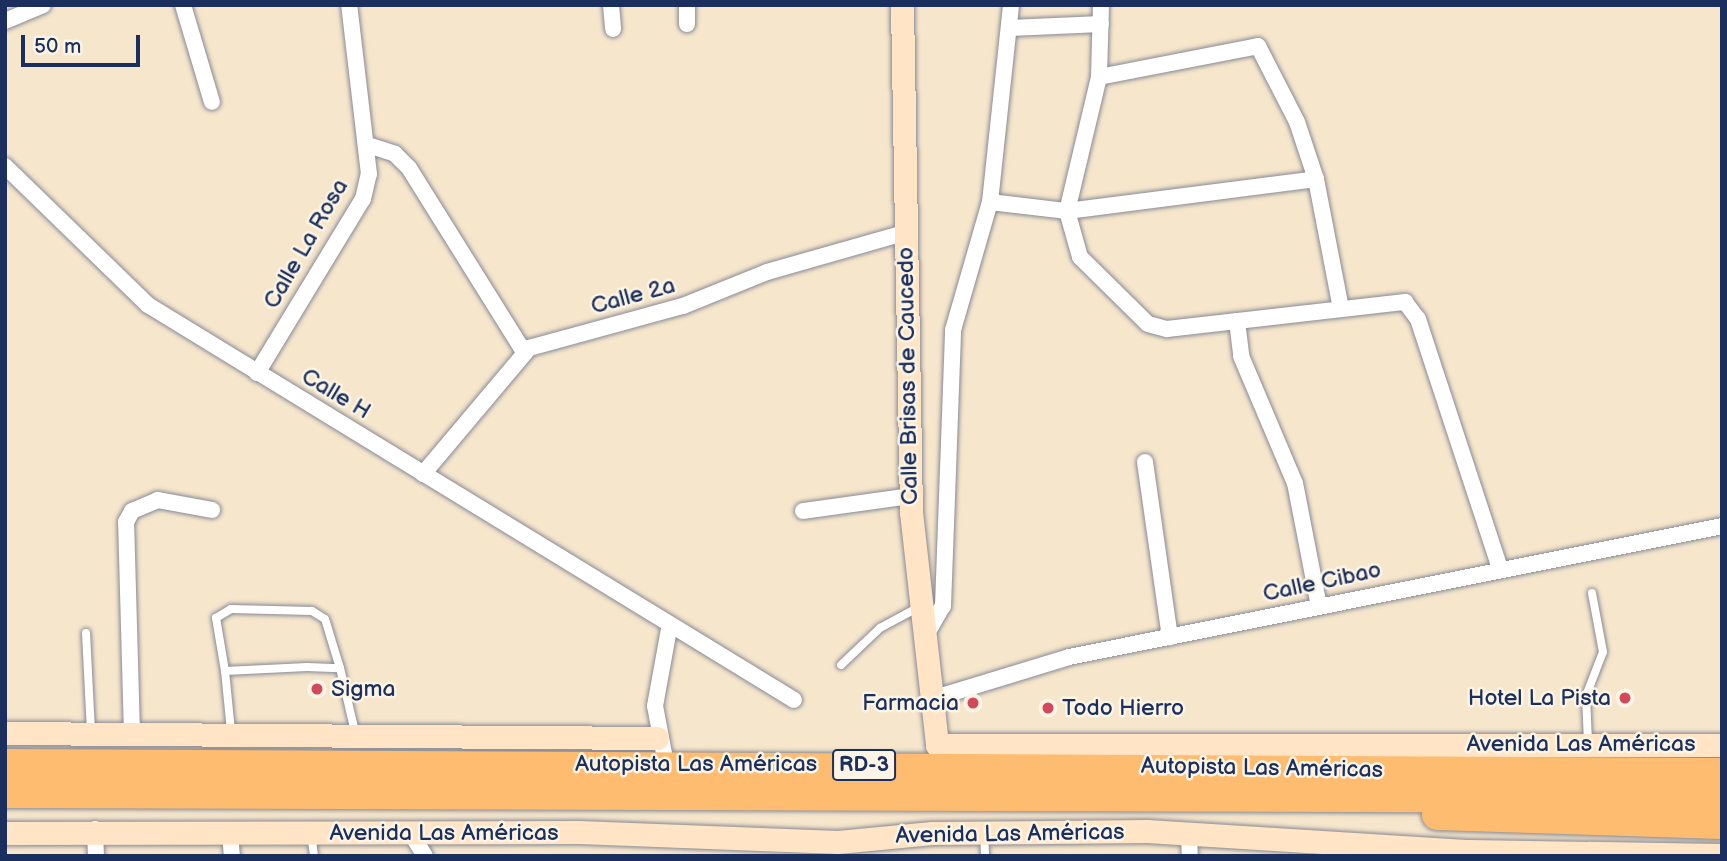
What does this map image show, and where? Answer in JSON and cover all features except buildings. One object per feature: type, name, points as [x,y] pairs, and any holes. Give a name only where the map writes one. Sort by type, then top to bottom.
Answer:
[{"type":"highway","points":[[769,764],[937,744]]},
{"type":"highway","name":"Autopista Las Américas","points":[[5,764],[661,751],[769,764],[1722,773]]},
{"type":"highway","name":"Autopista Las Américas","points":[[5,793],[1722,797]]},
{"type":"highway","points":[[1214,797],[1517,821],[1722,824]]},
{"type":"street","points":[[5,21],[44,5]]},
{"type":"street","points":[[183,5],[212,102]]},
{"type":"street","name":"Calle La Rosa","points":[[257,373],[363,199],[368,145],[349,5]]},
{"type":"street","points":[[611,5],[613,29]]},
{"type":"street","points":[[687,5],[687,24]]},
{"type":"street","name":"Calle Brisas de Caucedo","points":[[902,5],[904,233],[911,496],[919,607],[935,698],[937,744]]},
{"type":"street","points":[[926,635],[943,606],[953,330],[990,202],[1011,5]]},
{"type":"street","points":[[1101,5],[1099,77],[1067,211],[1080,257],[1148,324],[1167,329],[1405,302],[1418,319],[1500,569]]},
{"type":"street","points":[[1010,28],[1101,24]]},
{"type":"street","points":[[1099,77],[1258,46],[1297,121],[1316,178],[1341,309]]},
{"type":"street","points":[[368,145],[395,154],[409,168],[524,352],[423,474]]},
{"type":"street","name":"Calle H","points":[[5,166],[148,305],[669,629],[794,700]]},
{"type":"street","points":[[990,202],[1067,211],[1316,178]]},
{"type":"street","name":"Calle 2a","points":[[524,352],[904,233]]},
{"type":"street","points":[[1237,321],[1241,356],[1295,483],[1319,607]]},
{"type":"street","points":[[1145,462],[1170,637]]},
{"type":"street","points":[[803,511],[911,496]]},
{"type":"street","points":[[132,734],[126,522],[132,511],[159,500],[212,510]]},
{"type":"street","name":"Calle Cibao","points":[[935,698],[1069,657],[1722,526]]},
{"type":"street","points":[[5,733],[231,735],[661,751],[655,706],[669,629]]},
{"type":"street","name":"Avenida Las Américas","points":[[937,744],[1722,745]]},
{"type":"street","points":[[94,830],[96,856]]},
{"type":"street","name":"Avenida Las Américas","points":[[5,834],[94,830],[231,845],[312,845],[410,832],[838,849],[984,831],[1189,832],[1469,853],[1722,855]]},
{"type":"street","points":[[410,832],[425,856]]},
{"type":"street","points":[[1189,832],[1190,856]]},
{"type":"lane","points":[[1588,744],[1586,696],[1603,652],[1592,593]]},
{"type":"lane","points":[[841,665],[880,628],[919,607]]},
{"type":"lane","points":[[231,735],[225,671],[216,618],[230,609],[312,611],[325,619],[340,668],[356,739]]},
{"type":"lane","points":[[86,633],[91,734]]},
{"type":"lane","points":[[225,671],[340,668]]},
{"type":"lane","points":[[984,831],[985,856]]},
{"type":"place","name":"Sigma","points":[[317,689]]},
{"type":"place","name":"Hotel La Pista","points":[[1625,698]]},
{"type":"place","name":"Farmacia","points":[[973,703]]},
{"type":"place","name":"Todo Hierro","points":[[1048,708]]}]
